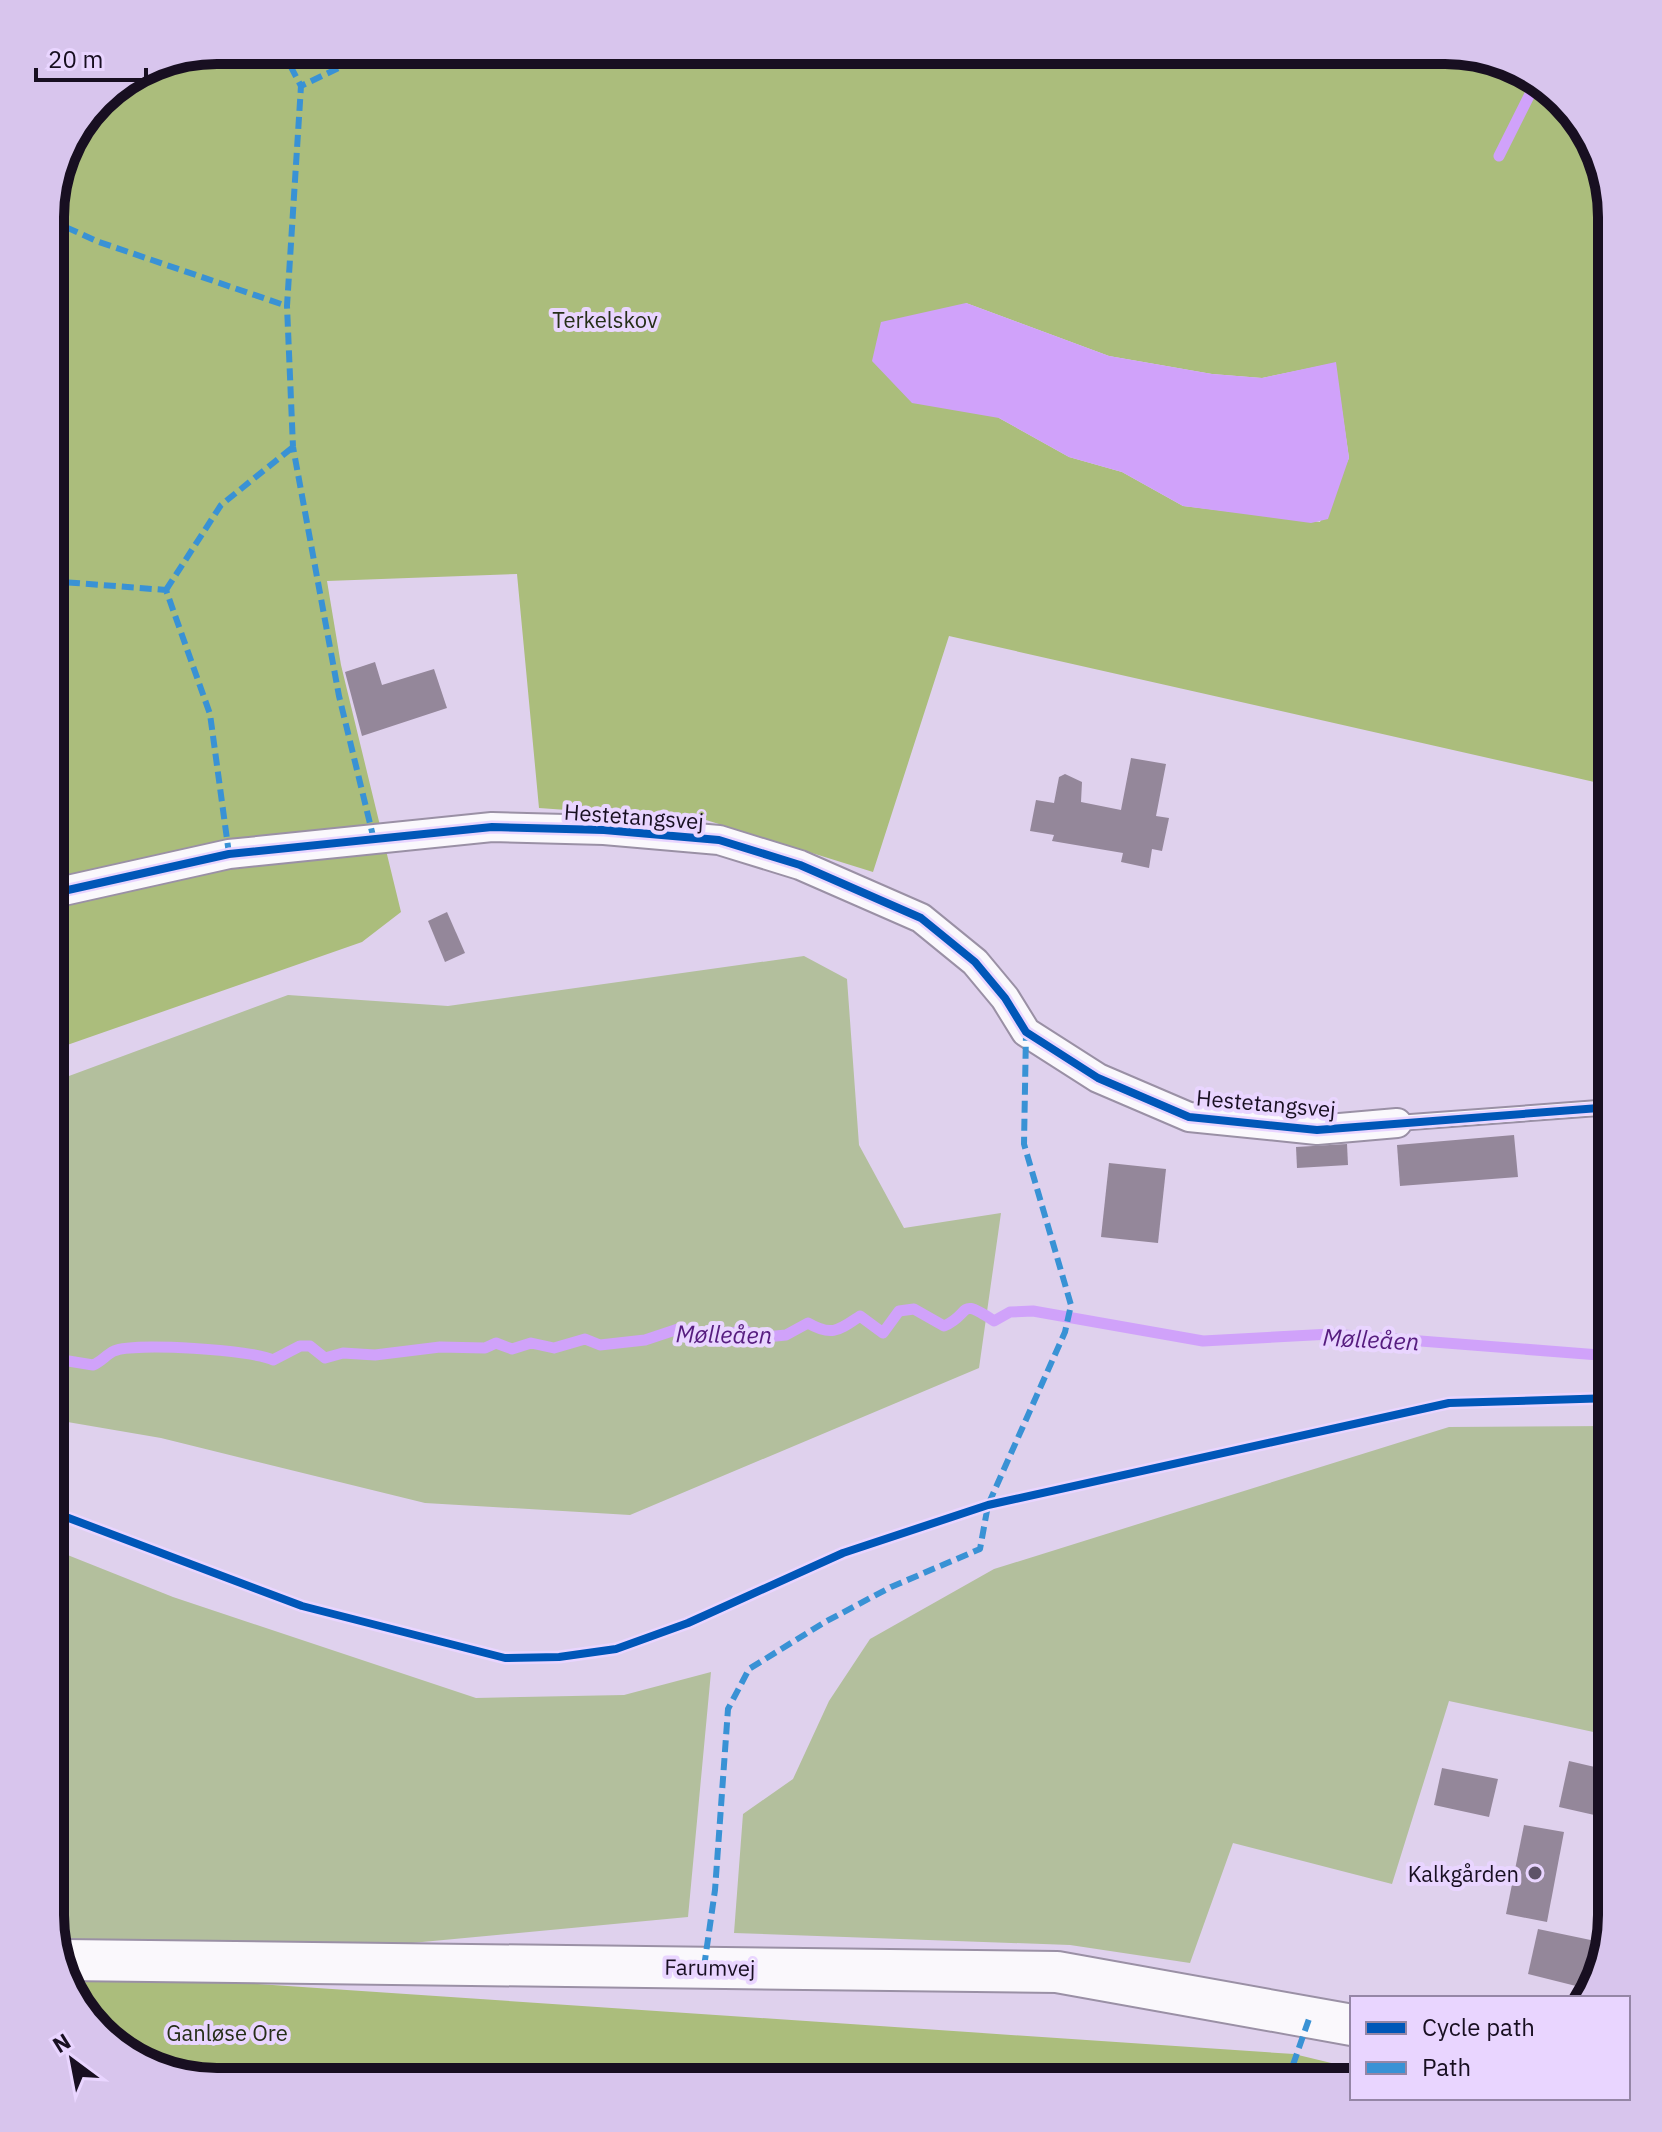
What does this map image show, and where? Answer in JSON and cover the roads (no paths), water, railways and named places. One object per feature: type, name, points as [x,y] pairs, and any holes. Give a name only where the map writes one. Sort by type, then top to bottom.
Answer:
[{"type":"street","name":"Hestetangsvej","points":[[64,891],[229,854],[492,827],[604,830],[719,840],[800,865],[921,918],[975,962],[1005,998],[1026,1032],[1098,1078],[1189,1117],[1317,1130],[1397,1123]]},
{"type":"street","name":"Farumvej","points":[[71,1960],[1057,1972],[1350,2025]]},
{"type":"lane","name":"Hestetangsvej","points":[[1397,1123],[1598,1108]]},
{"type":"waterway","points":[[1499,156],[1531,91]]},
{"type":"waterway","name":"Mølleåen","points":[[64,1360],[93,1365],[114,1351],[144,1347],[220,1350],[273,1360],[300,1346],[310,1346],[325,1358],[343,1353],[375,1355],[440,1347],[485,1348],[496,1343],[512,1349],[531,1343],[554,1348],[585,1339],[600,1345],[645,1340],[678,1329],[703,1337],[746,1331],[756,1338],[786,1335],[808,1323],[823,1330],[835,1330],[860,1316],[883,1333],[899,1311],[914,1309],[944,1326],[969,1308],[994,1321],[1010,1312],[1033,1311],[1203,1341],[1331,1334],[1598,1355]]},
{"type":"place","name":"Kalkgården","points":[[1535,1873]]},
{"type":"park label","name":"Terkelskov","points":[[605,319]]},
{"type":"park label","name":"Ganløse Ore","points":[[227,2032]]}]
